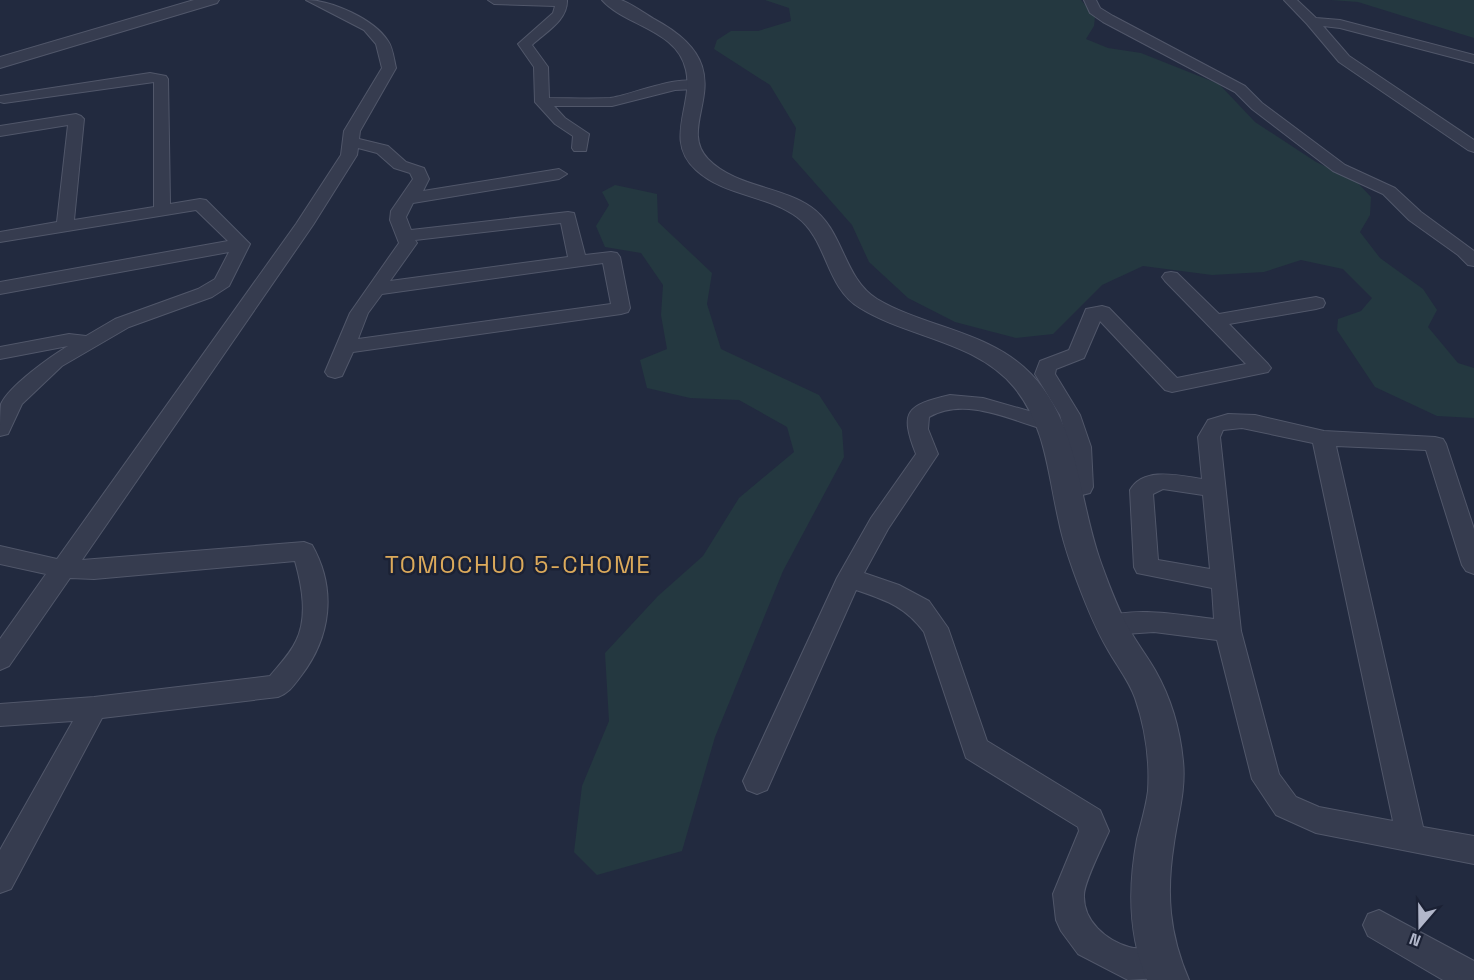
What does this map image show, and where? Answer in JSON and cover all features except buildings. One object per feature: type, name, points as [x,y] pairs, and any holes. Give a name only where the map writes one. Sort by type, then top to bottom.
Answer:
[{"type":"street","points":[[0,63],[211,0]]},
{"type":"street","points":[[0,659],[304,225],[349,155],[352,131],[389,68],[383,44],[369,27],[312,0]]},
{"type":"street","points":[[494,0],[560,1],[561,9],[558,15],[525,44],[526,50],[538,61],[542,69],[542,102],[560,121],[581,134],[580,148]]},
{"type":"street","points":[[610,0],[677,41],[691,56],[698,72],[690,126],[691,149],[700,163],[740,186],[804,212],[821,227],[843,279],[861,298],[889,314],[947,335],[988,355],[1021,378],[1044,411],[1061,452],[1073,523],[1110,625],[1153,699],[1165,740],[1166,787],[1153,858],[1149,912],[1163,971],[1128,964],[1089,943],[1072,920],[1068,894],[1094,831],[1090,819],[976,749],[935,628],[925,614],[920,608],[890,592],[849,578]]},
{"type":"street","points":[[1090,0],[1095,10],[1108,19],[1240,89],[1257,106],[1339,168],[1389,191],[1415,216],[1464,251],[1474,261]]},
{"type":"street","points":[[1290,0],[1312,21],[1344,59],[1474,147]]},
{"type":"street","points":[[1312,21],[1340,24],[1474,59]]},
{"type":"street","points":[[0,118],[2,93],[150,77],[161,79],[162,210]]},
{"type":"street","points":[[542,102],[612,102],[675,86],[696,85]]},
{"type":"street","points":[[0,131],[76,119],[65,226]]},
{"type":"street","points":[[336,372],[359,313],[408,243],[398,218],[406,199],[420,186],[420,173],[415,169],[400,165],[385,151],[351,142]]},
{"type":"street","points":[[406,199],[559,174]]},
{"type":"street","points":[[0,237],[200,204],[241,244]]},
{"type":"street","points":[[405,236],[587,215]]},
{"type":"street","points":[[568,217],[578,262]]},
{"type":"street","points":[[0,288],[241,244]]},
{"type":"street","points":[[0,429],[13,401],[55,362],[122,323],[205,293],[223,282],[241,244]]},
{"type":"street","points":[[345,347],[621,308],[611,257],[375,289]]},
{"type":"street","points":[[1067,489],[1082,487],[1080,447],[1070,415],[1045,374],[1047,365],[1077,354],[1093,313],[1102,312],[1172,385],[1261,368],[1171,277]]},
{"type":"street","points":[[1214,321],[1316,303]]},
{"type":"street","points":[[0,354],[69,340],[89,342]]},
{"type":"street","points":[[757,781],[849,578],[879,524],[927,454],[917,429],[919,414],[932,404],[959,401],[991,406],[1025,419],[1050,424]]},
{"type":"street","points":[[1474,565],[1435,444],[1406,440],[1323,438],[1250,421],[1228,420],[1215,425],[1209,437],[1228,631],[1266,779],[1286,806],[1316,820],[1474,850]]},
{"type":"street","points":[[1323,438],[1411,838]]},
{"type":"street","points":[[1214,489],[1161,481],[1141,490],[1146,567],[1223,581]]},
{"type":"street","points":[[0,555],[62,569],[94,570],[304,552],[311,569],[315,621],[308,644],[278,686],[94,708],[0,716]]},
{"type":"street","points":[[1110,625],[1154,622],[1228,631]]},
{"type":"street","points":[[0,879],[94,708]]},
{"type":"street","points":[[1379,925],[1473,978]]},
{"type":"shaded area","points":[[765,0],[1081,0],[1095,17],[1094,26],[1086,39],[1108,48],[1141,53],[1219,84],[1255,122],[1316,162],[1356,181],[1371,197],[1370,215],[1360,232],[1380,258],[1423,289],[1437,310],[1428,327],[1458,363],[1474,368],[1474,418],[1437,416],[1375,387],[1337,330],[1338,319],[1361,311],[1372,298],[1343,269],[1301,260],[1264,272],[1212,275],[1143,266],[1102,285],[1053,334],[1016,338],[955,322],[908,298],[869,262],[852,225],[792,157],[796,128],[770,85],[714,49],[717,40],[731,31],[758,31],[791,21],[789,8]]},
{"type":"shaded area","points":[[1331,0],[1474,0],[1474,38],[1358,2]]},
{"type":"shaded area","points":[[615,185],[657,194],[658,222],[712,273],[707,304],[721,349],[819,395],[842,430],[844,457],[783,571],[715,737],[682,851],[597,875],[574,852],[582,786],[609,721],[605,653],[658,596],[703,556],[739,498],[794,452],[787,427],[739,400],[690,398],[647,388],[640,360],[667,349],[661,315],[663,285],[641,253],[605,247],[596,226],[609,205],[602,192]]},
{"type":"district","name":"TOMOCHUO 5-CHOME","points":[[518,564]]}]
